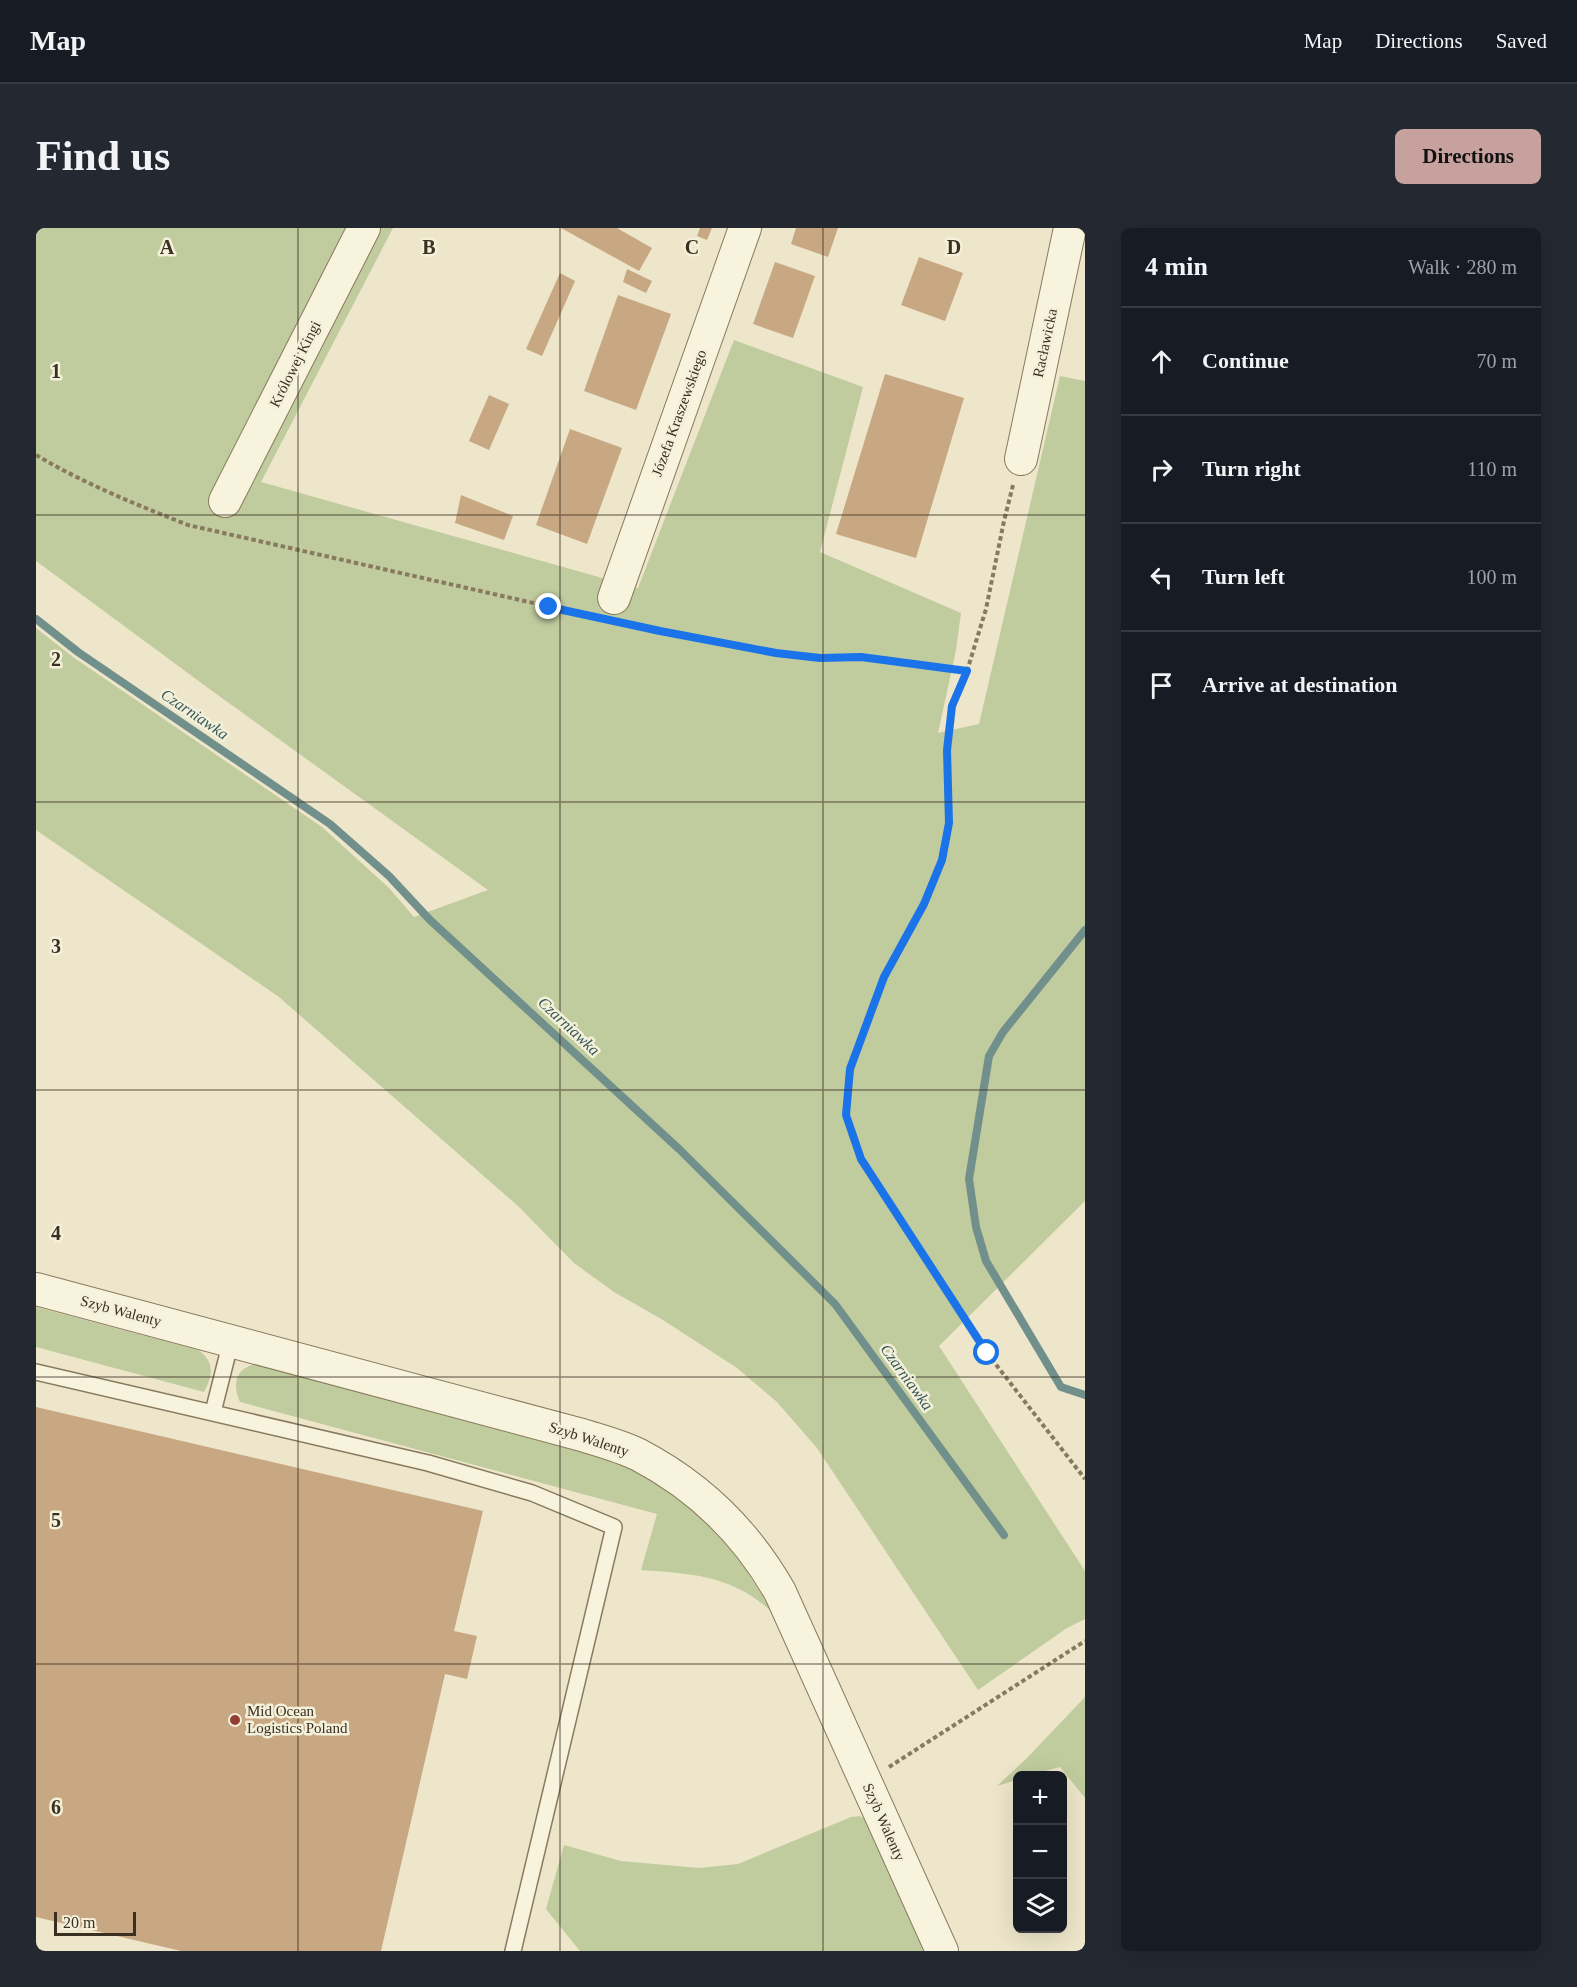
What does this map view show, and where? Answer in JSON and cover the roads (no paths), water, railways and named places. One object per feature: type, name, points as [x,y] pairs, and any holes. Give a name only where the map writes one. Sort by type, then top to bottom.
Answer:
[{"type":"street","name":"Królowej Kingi","points":[[225,501],[364,228]]},
{"type":"street","name":"Józefa Kraszewskiego","points":[[611,613],[745,228]]},
{"type":"street","name":"Racławicka","points":[[1021,459],[1070,228]]},
{"type":"street","name":"Szyb Walenty","points":[[36,1289],[613,1445],[638,1455],[691,1488],[736,1529],[763,1562],[797,1628],[942,1951]]},
{"type":"lane","points":[[213,1412],[231,1341]]},
{"type":"lane","points":[[36,1372],[428,1463],[532,1493],[614,1527],[513,1951]]},
{"type":"waterway","name":"Czarniawka","points":[[36,619],[78,652],[330,824],[389,876],[430,920],[679,1149],[835,1304],[1004,1535]]},
{"type":"waterway","points":[[1085,930],[1003,1032],[989,1056],[969,1179],[976,1227],[986,1261],[1061,1387],[1085,1395]]},
{"type":"place","name":"Mid Ocean Logistics Poland","points":[[235,1720]]}]
